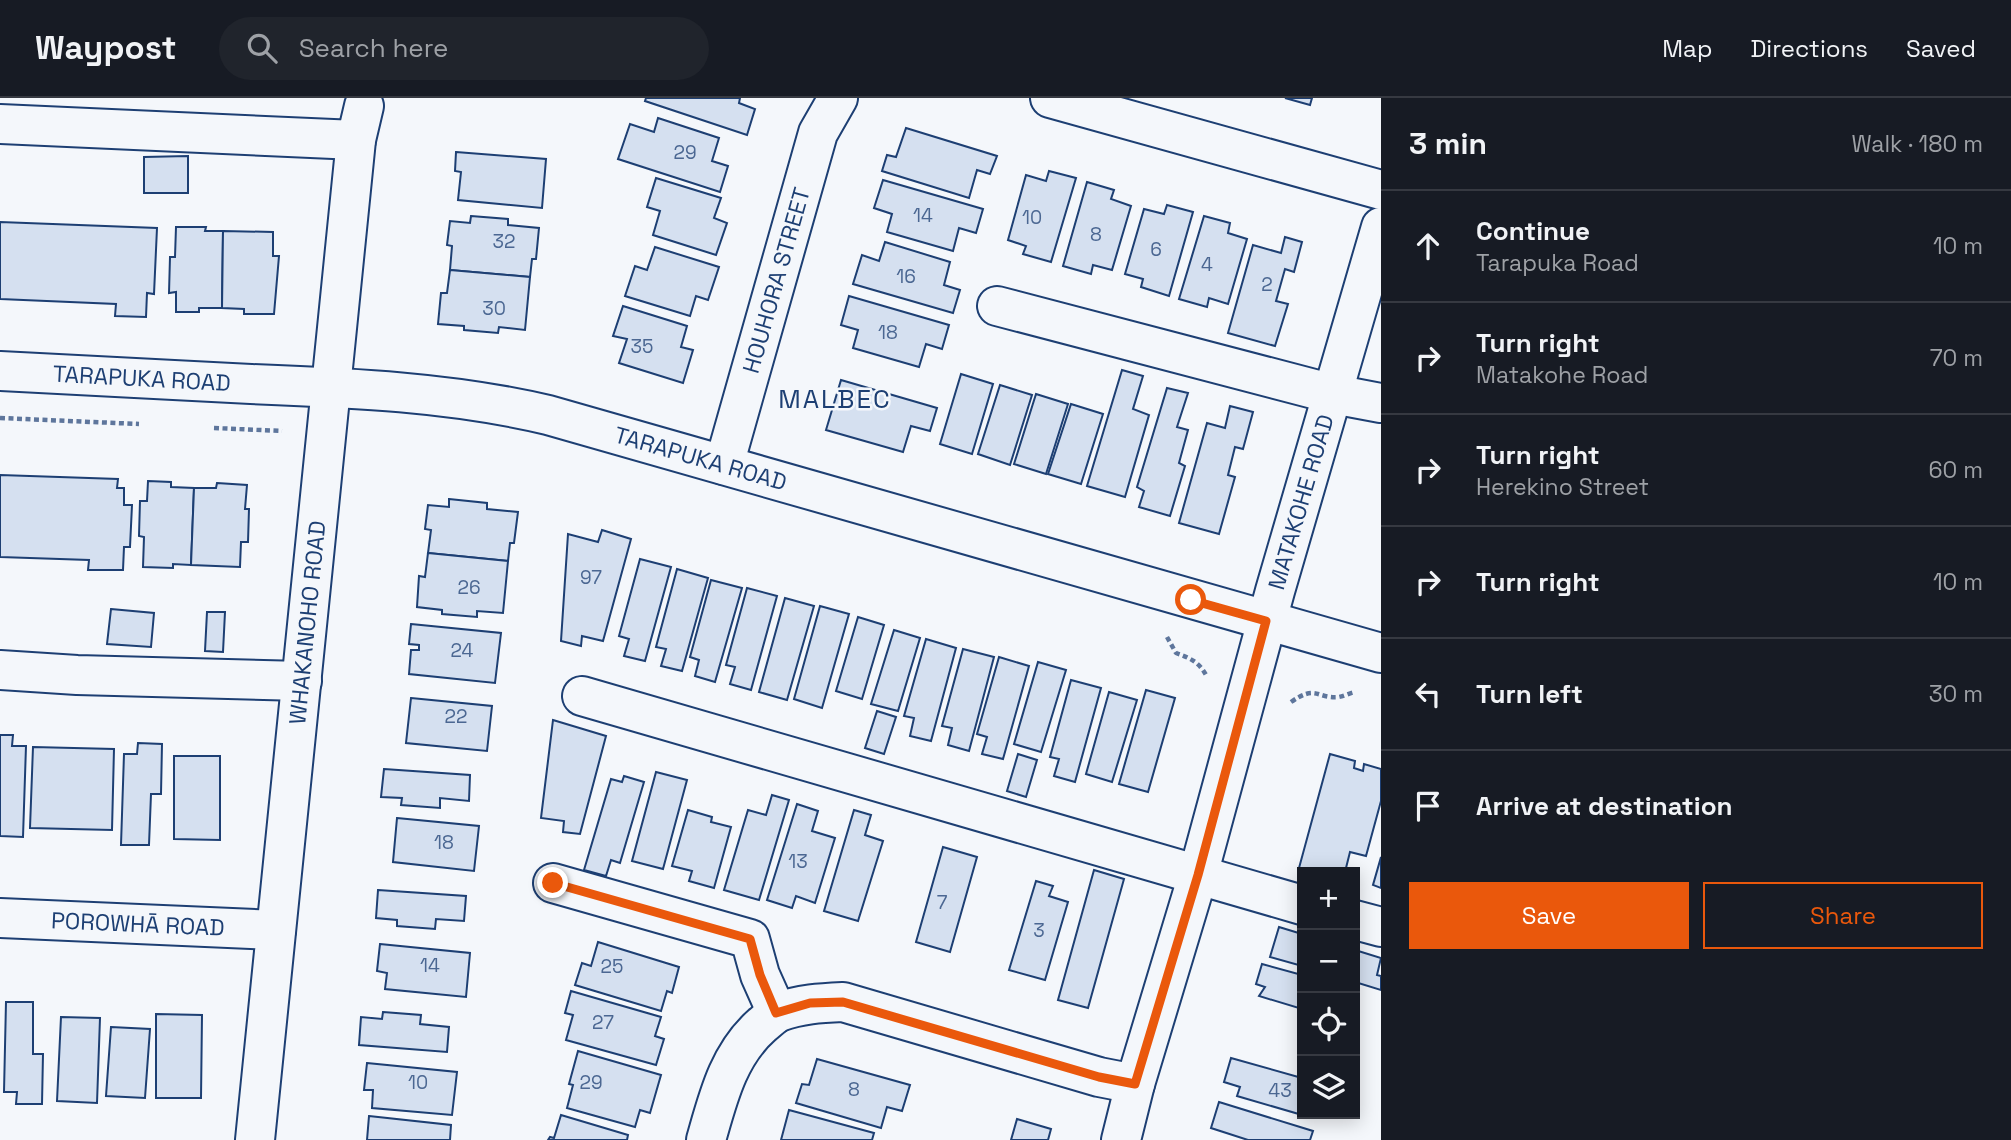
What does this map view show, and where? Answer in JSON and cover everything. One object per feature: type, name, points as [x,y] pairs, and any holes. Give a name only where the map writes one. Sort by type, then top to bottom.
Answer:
[{"type":"street","name":"HOUHORA STREET","points":[[724,465],[818,133],[838,98]]},
{"type":"street","points":[[1050,98],[1381,190]]},
{"type":"street","name":"WHAKANOHO ROAD","points":[[0,124],[360,123],[256,1140]]},
{"type":"street","name":"MATAKOHE ROAD","points":[[1121,1140],[1135,1084],[1198,875],[1266,621],[1381,228]]},
{"type":"street","points":[[997,306],[1333,394],[1381,403]]},
{"type":"street","name":"TARAPUKA ROAD","points":[[0,371],[331,388],[462,397],[500,404],[724,465],[1381,653]]},
{"type":"street","points":[[0,670],[77,675],[302,681]]},
{"type":"street","points":[[582,696],[1297,904]]},
{"type":"street","points":[[553,883],[750,939],[760,975],[776,1013]]},
{"type":"street","name":"POROWHĀ ROAD","points":[[0,918],[276,930]]},
{"type":"street","points":[[1360,922],[1381,928]]},
{"type":"street","points":[[706,1140],[720,1091],[741,1049],[776,1013],[810,1003],[843,1002],[1099,1077],[1135,1084]]},
{"type":"path","points":[[0,418],[149,425]]},
{"type":"path","points":[[201,428],[288,431]]},
{"type":"path","points":[[1167,637],[1176,653],[1191,658],[1200,666],[1208,682]]},
{"type":"path","points":[[1288,704],[1302,694],[1317,692],[1337,697],[1355,692]]},
{"type":"building","points":[[646,98],[740,98],[739,103],[755,109],[747,135],[645,101]]},
{"type":"building","points":[[1285,98],[1312,98],[1310,105]]},
{"type":"building","points":[[658,118],[719,138],[712,161],[728,166],[720,192],[618,159],[630,124],[654,132]]},
{"type":"building","points":[[906,128],[997,156],[990,174],[977,170],[969,198],[882,171],[887,155],[896,157]]},
{"type":"building","points":[[456,152],[546,159],[542,208],[458,200],[461,172],[455,171]]},
{"type":"building","points":[[188,156],[188,193],[144,193],[144,157]]},
{"type":"building","points":[[1049,171],[1076,178],[1051,262],[1023,254],[1026,246],[1008,240],[1026,175],[1046,181]]},
{"type":"building","points":[[656,178],[721,198],[714,218],[727,223],[716,255],[653,235],[660,211],[647,207]]},
{"type":"building","points":[[883,180],[983,209],[976,233],[959,228],[953,251],[887,232],[892,214],[874,208]]},
{"type":"building","points":[[1087,182],[1114,190],[1111,199],[1131,206],[1112,270],[1093,265],[1091,274],[1063,266]]},
{"type":"building","points":[[1167,205],[1193,212],[1169,296],[1141,287],[1143,279],[1125,274],[1144,209],[1164,214]]},
{"type":"building","points":[[471,216],[508,219],[508,225],[539,228],[536,259],[532,259],[530,277],[450,270],[452,246],[447,245],[450,221],[470,223]]},
{"type":"building","points":[[1204,216],[1230,223],[1228,233],[1247,239],[1228,304],[1209,298],[1207,307],[1179,299]]},
{"type":"building","points":[[0,222],[157,228],[154,294],[147,293],[146,317],[115,316],[116,304],[0,299]]},
{"type":"building","points":[[176,227],[206,227],[205,231],[223,231],[222,308],[176,312],[176,292],[169,293],[170,257],[175,257]]},
{"type":"building","points":[[223,231],[273,232],[273,256],[279,256],[274,314],[244,314],[244,309],[222,308]]},
{"type":"building","points":[[1285,237],[1302,242],[1294,272],[1285,269],[1276,301],[1288,304],[1275,346],[1228,333],[1253,245],[1281,253]]},
{"type":"building","points":[[885,242],[950,262],[944,285],[960,290],[953,313],[853,284],[862,255],[879,261]]},
{"type":"building","points":[[655,247],[719,267],[708,300],[696,296],[690,316],[625,296],[635,266],[647,270]]},
{"type":"building","points":[[450,270],[530,277],[525,330],[499,327],[498,333],[438,324],[441,293],[447,293]]},
{"type":"building","points":[[849,296],[949,325],[942,349],[926,344],[919,367],[853,348],[858,330],[841,325]]},
{"type":"building","points":[[623,306],[687,326],[681,347],[693,350],[683,383],[619,363],[627,339],[613,336]]},
{"type":"building","points":[[1122,370],[1143,376],[1133,409],[1149,415],[1125,497],[1087,486]]},
{"type":"building","points":[[961,374],[993,384],[972,454],[940,444]]},
{"type":"building","points":[[841,380],[937,408],[930,431],[911,426],[903,452],[826,430]]},
{"type":"building","points":[[1000,385],[1032,395],[1010,465],[978,454]]},
{"type":"building","points":[[1167,388],[1188,393],[1177,427],[1188,430],[1179,463],[1185,466],[1170,516],[1139,507],[1144,491],[1137,487]]},
{"type":"building","points":[[1036,394],[1068,404],[1046,474],[1014,464]]},
{"type":"building","points":[[1071,404],[1103,414],[1081,484],[1048,474]]},
{"type":"building","points":[[1230,406],[1253,412],[1243,449],[1235,447],[1228,475],[1235,477],[1219,534],[1179,523],[1207,423],[1225,428]]},
{"type":"building","points":[[0,475],[118,479],[117,488],[124,488],[124,505],[132,505],[130,547],[124,547],[123,570],[88,570],[89,560],[0,557]]},
{"type":"building","points":[[148,481],[171,482],[171,487],[194,488],[191,565],[173,564],[173,568],[143,567],[144,537],[139,536],[140,501],[147,501]]},
{"type":"building","points":[[217,483],[247,485],[245,509],[249,509],[248,542],[241,542],[240,567],[191,565],[194,488],[216,488]]},
{"type":"building","points":[[449,499],[487,503],[487,509],[518,512],[514,543],[510,543],[508,561],[428,553],[431,530],[425,529],[428,505],[449,507]]},
{"type":"building","points":[[602,530],[631,539],[603,641],[582,636],[581,646],[561,641],[568,534],[598,542]]},
{"type":"building","points":[[428,553],[508,561],[503,613],[477,611],[477,617],[442,614],[442,610],[417,607],[419,576],[425,577]]},
{"type":"building","points":[[640,559],[671,567],[645,661],[624,656],[629,639],[619,636]]},
{"type":"building","points":[[677,569],[708,578],[682,671],[661,666],[666,649],[656,647]]},
{"type":"building","points":[[711,580],[742,588],[715,682],[695,676],[699,660],[690,657]]},
{"type":"building","points":[[747,588],[777,596],[751,690],[730,684],[735,667],[726,665]]},
{"type":"building","points":[[785,598],[814,606],[787,700],[759,692]]},
{"type":"building","points":[[820,606],[849,614],[822,708],[794,699]]},
{"type":"building","points":[[111,609],[154,613],[151,647],[107,644]]},
{"type":"building","points":[[207,612],[225,612],[223,652],[205,651]]},
{"type":"building","points":[[858,617],[884,625],[862,699],[836,691]]},
{"type":"building","points":[[411,624],[501,633],[495,683],[409,674],[411,650],[419,650],[419,645],[409,644]]},
{"type":"building","points":[[894,630],[920,638],[898,711],[871,704]]},
{"type":"building","points":[[926,639],[956,648],[931,741],[910,736],[914,718],[904,716]]},
{"type":"building","points":[[963,649],[994,657],[969,751],[948,745],[952,728],[942,726]]},
{"type":"building","points":[[999,657],[1029,666],[1003,759],[982,754],[987,737],[977,734]]},
{"type":"building","points":[[1038,662],[1066,670],[1041,752],[1014,744]]},
{"type":"building","points":[[1071,680],[1101,688],[1075,782],[1054,776],[1059,759],[1050,757]]},
{"type":"building","points":[[1146,690],[1175,698],[1148,792],[1119,784]]},
{"type":"building","points":[[1109,692],[1137,700],[1112,782],[1086,774]]},
{"type":"building","points":[[411,698],[492,706],[487,751],[406,743]]},
{"type":"building","points":[[877,711],[896,717],[884,754],[865,748]]},
{"type":"building","points":[[553,720],[606,736],[580,834],[563,832],[564,821],[541,818]]},
{"type":"building","points":[[0,735],[13,735],[12,746],[26,746],[23,837],[0,836]]},
{"type":"building","points":[[138,743],[162,744],[161,794],[151,794],[149,845],[121,845],[124,754],[137,754]]},
{"type":"building","points":[[33,747],[114,749],[112,830],[30,828]]},
{"type":"building","points":[[1018,754],[1037,760],[1026,797],[1007,791]]},
{"type":"building","points":[[1330,754],[1355,761],[1354,768],[1363,771],[1364,764],[1381,769],[1381,801],[1366,856],[1350,852],[1346,867],[1299,867]]},
{"type":"building","points":[[174,756],[220,756],[220,840],[174,839]]},
{"type":"building","points":[[384,769],[470,775],[469,801],[440,798],[440,808],[401,805],[402,798],[381,797]]},
{"type":"building","points":[[656,772],[687,780],[663,869],[632,861]]},
{"type":"building","points":[[624,776],[644,782],[620,863],[611,860],[606,876],[584,870],[611,779],[622,782]]},
{"type":"building","points":[[772,795],[789,800],[759,900],[724,890],[748,810],[766,815]]},
{"type":"building","points":[[797,804],[818,811],[812,831],[835,838],[815,903],[796,896],[792,908],[767,900]]},
{"type":"building","points":[[688,810],[712,817],[711,822],[731,827],[714,888],[689,881],[692,871],[672,866]]},
{"type":"building","points":[[854,810],[871,815],[865,835],[883,841],[858,921],[824,911]]},
{"type":"building","points":[[397,818],[479,826],[474,871],[393,862]]},
{"type":"building","points":[[943,847],[977,857],[950,952],[916,942]]},
{"type":"building","points":[[1381,857],[1381,888],[1373,885]]},
{"type":"building","points":[[1094,870],[1124,879],[1088,1008],[1058,1000]]},
{"type":"building","points":[[1036,881],[1053,886],[1049,896],[1068,902],[1045,980],[1009,970]]},
{"type":"building","points":[[378,890],[466,896],[464,921],[436,919],[435,929],[397,926],[397,920],[376,918]]},
{"type":"building","points":[[1279,927],[1297,932],[1297,965],[1270,957]]},
{"type":"building","points":[[598,942],[679,967],[672,993],[667,991],[661,1011],[575,985],[582,963],[591,966]]},
{"type":"building","points":[[380,944],[470,953],[466,997],[385,989],[387,973],[377,971]]},
{"type":"building","points":[[1360,952],[1381,958],[1377,975],[1381,976],[1381,990],[1360,984]]},
{"type":"building","points":[[1262,964],[1297,974],[1297,1007],[1259,996],[1265,987],[1256,984]]},
{"type":"building","points":[[571,991],[661,1017],[655,1036],[664,1039],[656,1065],[566,1040],[573,1015],[565,1013]]},
{"type":"building","points":[[6,1002],[33,1002],[33,1054],[43,1054],[42,1104],[16,1104],[17,1092],[4,1092]]},
{"type":"building","points":[[383,1012],[421,1015],[420,1024],[449,1027],[447,1052],[359,1045],[361,1017],[382,1019]]},
{"type":"building","points":[[156,1014],[202,1015],[201,1098],[156,1098]]},
{"type":"building","points":[[61,1017],[100,1018],[97,1103],[57,1101]]},
{"type":"building","points":[[111,1027],[150,1029],[145,1098],[106,1096]]},
{"type":"building","points":[[578,1051],[661,1075],[650,1113],[640,1110],[635,1127],[567,1108],[573,1085],[569,1084]]},
{"type":"building","points":[[1231,1058],[1297,1077],[1297,1114],[1237,1096],[1240,1087],[1224,1082]]},
{"type":"building","points":[[817,1059],[910,1085],[902,1111],[887,1107],[881,1128],[796,1103],[802,1084],[809,1085]]},
{"type":"building","points":[[367,1063],[457,1072],[452,1115],[372,1108],[373,1090],[364,1090]]},
{"type":"building","points":[[1219,1102],[1313,1131],[1310,1140],[1248,1140],[1211,1128]]},
{"type":"building","points":[[789,1110],[874,1133],[872,1140],[781,1140]]},
{"type":"building","points":[[561,1115],[628,1135],[627,1140],[548,1140],[550,1137],[554,1138]]},
{"type":"building","points":[[369,1116],[451,1125],[450,1140],[367,1140]]},
{"type":"building","points":[[1017,1119],[1051,1129],[1048,1140],[1011,1140]]},
{"type":"district","name":"MALBEC","points":[[835,399]]},
{"type":"route","points":[[553,883],[750,939],[760,975],[776,1013],[810,1003],[843,1002],[1099,1077],[1135,1084],[1198,875],[1266,621],[1191,600]]}]
